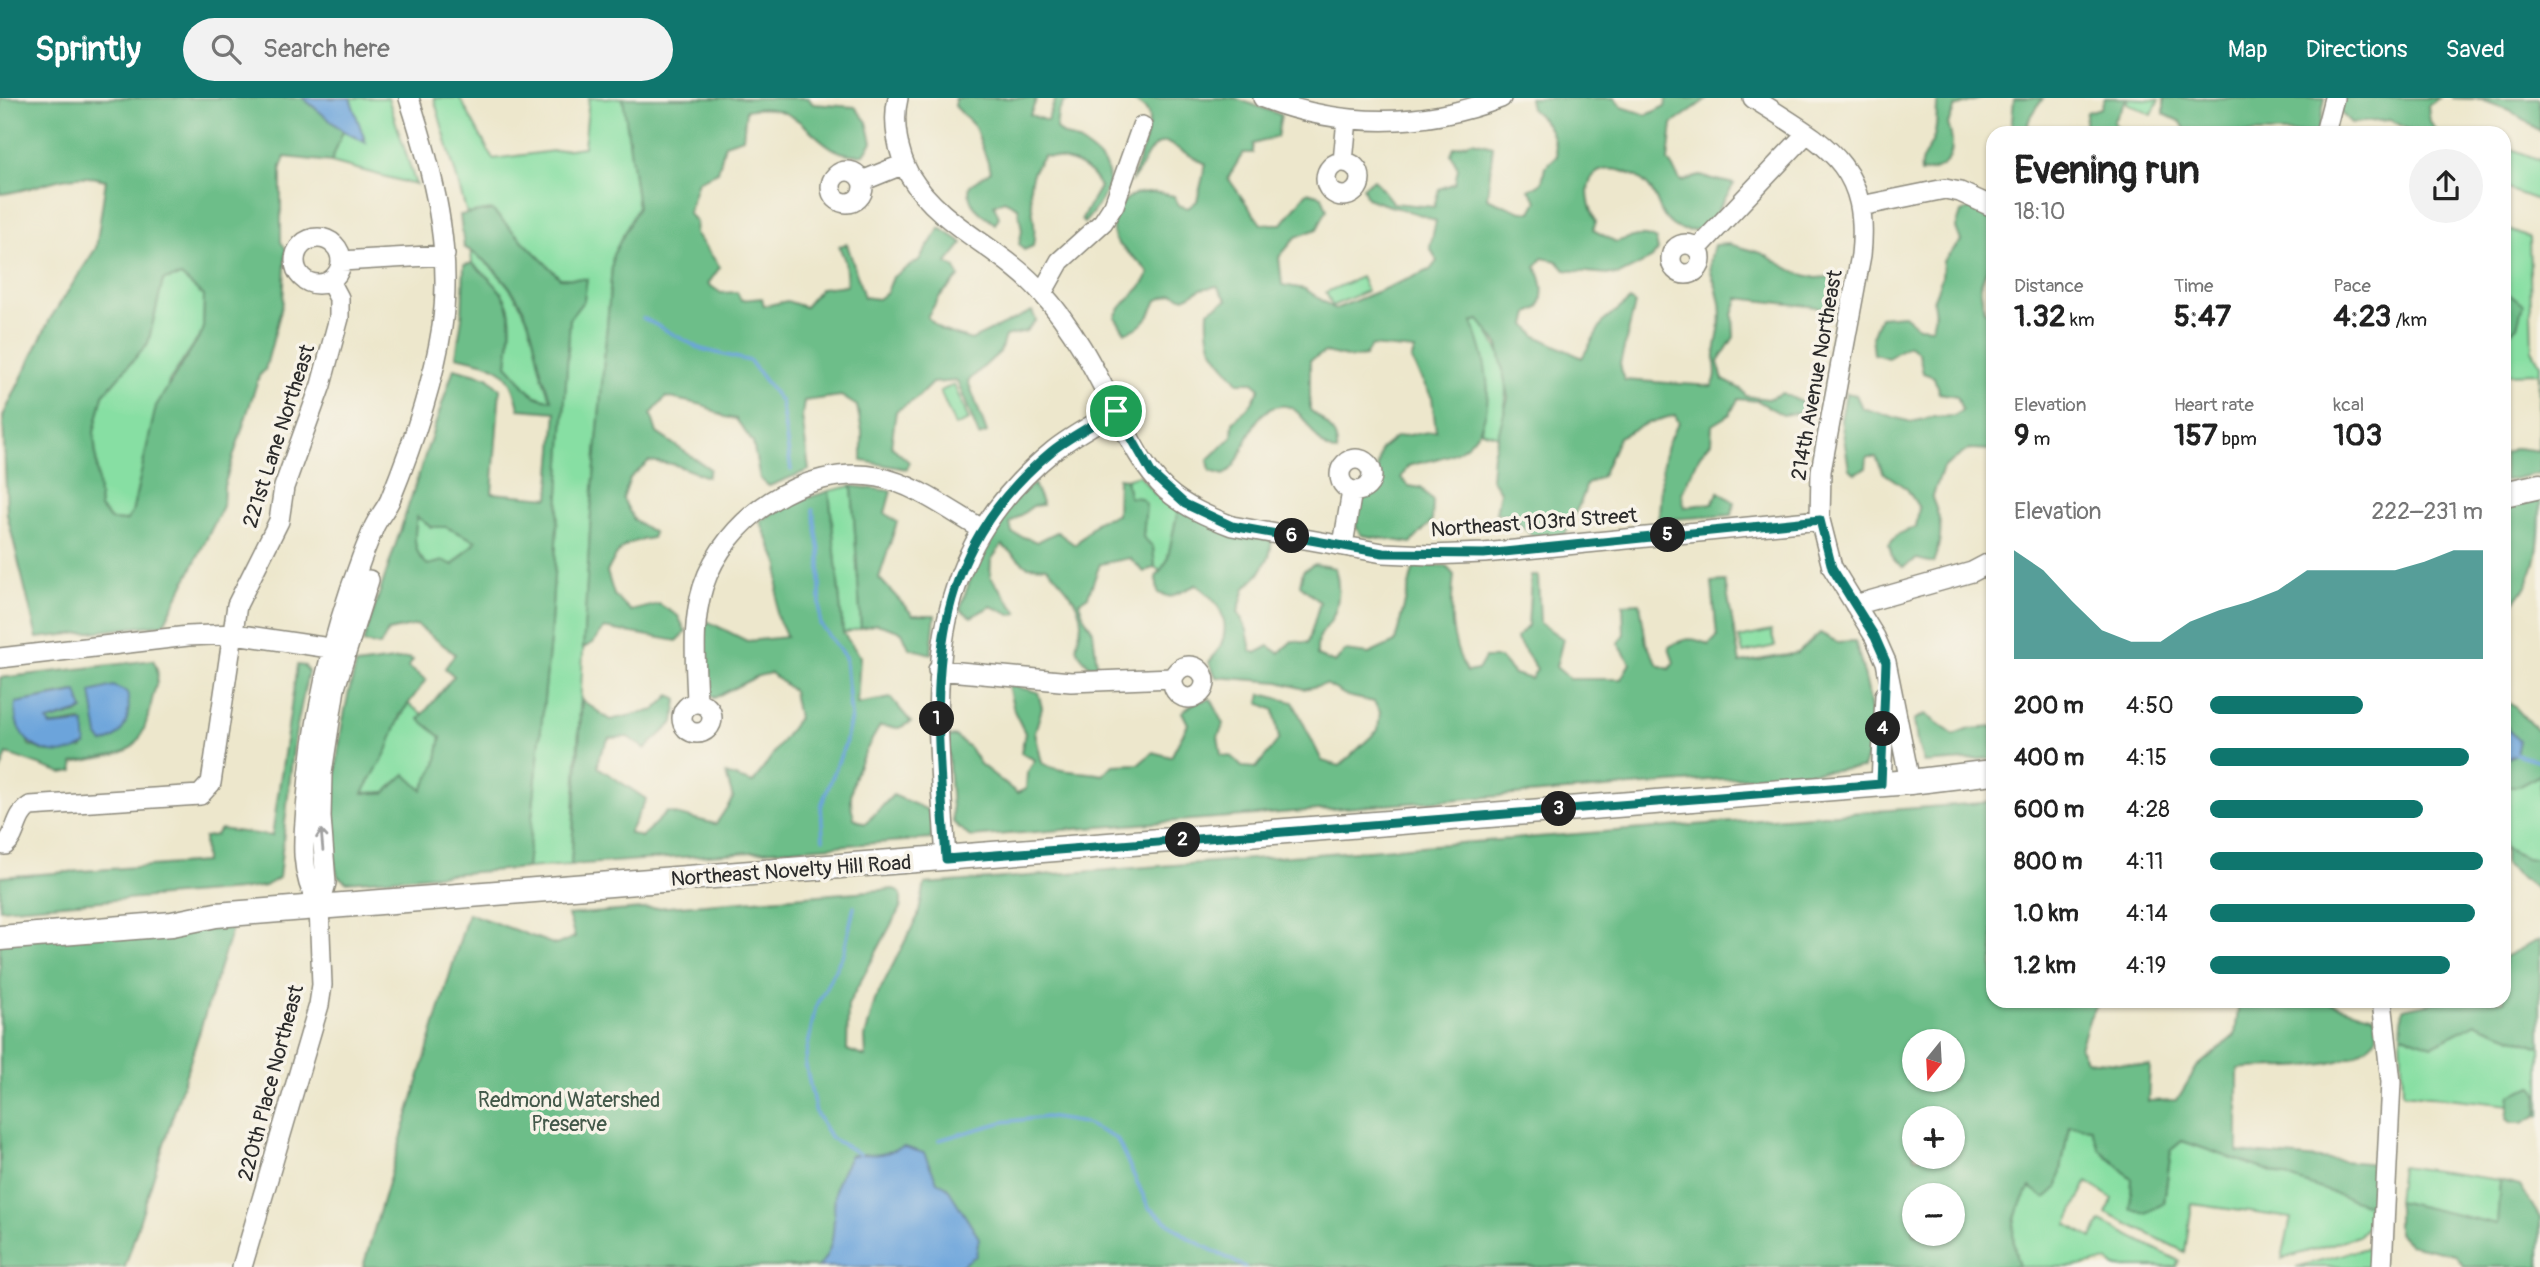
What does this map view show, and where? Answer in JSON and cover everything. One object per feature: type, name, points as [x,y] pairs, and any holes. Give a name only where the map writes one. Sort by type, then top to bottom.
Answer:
[{"type":"main road","points":[[2511,492],[2540,486]]},
{"type":"main road","name":"Northeast Novelty Hill Road","points":[[0,938],[172,924],[216,915],[1910,782],[1986,773]]},
{"type":"main road","name":"Northeast Novelty Hill Road","points":[[0,925],[177,911],[216,915]]},
{"type":"street","name":"220th Place Northeast","points":[[242,1267],[319,1005],[322,985],[319,907],[307,885],[303,838],[311,748],[375,525],[389,502],[435,362],[444,302],[445,255],[430,167],[410,98]]},
{"type":"street","name":"Northeast 103rd Street","points":[[898,98],[898,140],[904,164],[919,188],[936,207],[996,252],[1042,293],[1086,354],[1152,474],[1185,504],[1232,526],[1408,555],[1484,554],[1820,520]]},
{"type":"street","points":[[1263,98],[1346,119],[1410,121],[1474,108],[1501,98]]},
{"type":"street","name":"214th Avenue Northeast","points":[[1753,98],[1807,133],[1840,159],[1854,181],[1861,206],[1864,229],[1861,255],[1821,471],[1820,520],[1832,568],[1875,637],[1886,662],[1910,782]]},
{"type":"street","points":[[2327,126],[2334,98]]},
{"type":"street","points":[[1343,162],[1346,119]]},
{"type":"street","points":[[1042,293],[1060,261],[1103,222],[1114,205],[1142,126]]},
{"type":"street","points":[[1697,249],[1807,133]]},
{"type":"street","points":[[862,181],[904,164]]},
{"type":"street","points":[[1861,206],[1945,189],[1986,203]]},
{"type":"street","points":[[310,239],[325,239],[337,247],[340,269],[330,281],[315,285],[300,277],[294,262],[298,248],[310,239]]},
{"type":"street","points":[[341,261],[445,255]]},
{"type":"street","name":"221st Lane Northeast","points":[[5,845],[13,838],[19,816],[30,806],[200,794],[207,790],[212,776],[237,606],[279,521],[284,487],[321,385],[339,318],[340,298],[330,281]]},
{"type":"street","points":[[946,859],[937,709],[938,670],[943,631],[956,587],[982,529],[1012,490],[1054,450],[1116,411]]},
{"type":"street","points":[[696,703],[695,633],[704,586],[740,525],[760,509],[804,485],[836,477],[877,477],[904,484],[982,529]]},
{"type":"street","points":[[1343,545],[1352,491]]},
{"type":"street","points":[[1855,605],[1972,572],[1986,565]]},
{"type":"street","points":[[0,658],[188,636],[234,635],[338,649]]},
{"type":"street","name":"214th Avenue Northeast","points":[[1881,784],[1886,662]]},
{"type":"street","points":[[938,670],[1071,682],[1173,678]]},
{"type":"street","points":[[2382,1267],[2391,1082],[2383,1008]]},
{"type":"green space","points":[[0,98],[303,98],[343,131],[331,162],[285,157],[281,167],[281,242],[286,249],[283,302],[265,370],[259,376],[224,486],[223,506],[164,624],[37,638],[7,514],[3,416],[50,319],[96,248],[106,180],[77,177],[0,194]],"holes":[[[181,276],[204,296],[203,331],[156,406],[132,513],[126,521],[111,520],[100,508],[94,432],[103,395],[148,343],[163,280]]]},
{"type":"green space","points":[[350,98],[388,98],[416,185],[331,162],[343,131],[365,142]]},
{"type":"green space","points":[[434,98],[460,98],[493,159],[584,147],[589,98],[623,98],[624,102],[638,207],[613,255],[591,512],[571,865],[527,868],[550,640],[570,318],[584,300],[586,279],[560,278],[492,210],[467,214]]},
{"type":"green space","points":[[623,98],[808,98],[813,104],[855,107],[867,122],[872,142],[864,154],[847,154],[833,148],[785,113],[768,109],[746,110],[743,138],[725,144],[718,172],[698,181],[688,213],[696,222],[695,233],[720,267],[708,284],[721,293],[737,292],[741,300],[762,298],[764,306],[787,301],[805,307],[821,288],[847,285],[845,261],[839,246],[847,244],[864,297],[878,299],[887,292],[893,277],[919,260],[940,228],[963,243],[947,263],[955,268],[959,277],[940,296],[927,317],[941,330],[971,340],[1032,311],[1036,320],[1026,331],[1005,336],[1000,352],[968,381],[987,433],[979,436],[957,381],[932,383],[916,399],[896,411],[891,446],[909,462],[907,469],[862,461],[862,431],[857,406],[841,396],[804,401],[802,416],[809,470],[769,486],[760,479],[753,443],[736,419],[725,417],[703,405],[666,397],[651,414],[657,433],[710,469],[707,477],[673,464],[649,461],[630,478],[623,499],[634,520],[654,533],[652,538],[635,541],[619,551],[607,572],[614,595],[631,611],[659,604],[678,616],[686,632],[677,641],[604,628],[593,643],[583,648],[591,512],[613,255],[638,207]]},
{"type":"green space","points":[[955,98],[1037,98],[1030,115],[1047,121],[1056,98],[1076,98],[1064,102],[1058,113],[1056,129],[1093,152],[1102,161],[1109,180],[1102,200],[1084,223],[1081,220],[1100,187],[1090,173],[1077,164],[1044,156],[1031,178],[1033,246],[1024,250],[1019,244],[1022,231],[1018,207],[1004,200],[994,205],[999,217],[995,224],[980,212],[970,198],[970,185],[991,171],[975,127],[955,106]]},
{"type":"green space","points":[[1125,98],[1235,98],[1281,115],[1277,137],[1253,144],[1253,153],[1243,153],[1228,178],[1261,224],[1282,224],[1307,192],[1322,196],[1327,210],[1317,229],[1296,237],[1279,257],[1282,285],[1305,289],[1335,309],[1430,270],[1437,261],[1430,247],[1436,221],[1367,198],[1363,187],[1374,179],[1393,203],[1434,207],[1439,189],[1455,183],[1458,168],[1451,154],[1454,147],[1473,141],[1493,146],[1487,198],[1521,212],[1531,212],[1537,201],[1529,190],[1542,182],[1545,167],[1557,156],[1550,130],[1531,109],[1529,98],[1614,98],[1622,107],[1647,115],[1665,106],[1667,98],[1708,98],[1672,124],[1668,161],[1681,181],[1700,176],[1734,184],[1707,227],[1687,230],[1675,227],[1665,218],[1653,192],[1643,181],[1626,172],[1608,169],[1600,171],[1593,176],[1588,189],[1596,222],[1593,230],[1616,242],[1646,236],[1656,240],[1658,250],[1651,259],[1619,275],[1565,270],[1557,261],[1542,258],[1536,267],[1542,287],[1541,302],[1539,308],[1529,313],[1526,325],[1536,336],[1582,358],[1603,322],[1630,300],[1635,304],[1620,364],[1624,380],[1712,386],[1716,374],[1715,354],[1721,313],[1710,269],[1714,245],[1729,244],[1761,253],[1797,273],[1816,278],[1841,276],[1834,309],[1738,298],[1733,315],[1734,337],[1718,362],[1723,380],[1741,389],[1746,396],[1768,399],[1783,393],[1803,403],[1801,412],[1783,415],[1758,401],[1738,399],[1730,414],[1712,425],[1711,442],[1700,455],[1682,493],[1684,507],[1712,503],[1719,492],[1734,502],[1732,515],[1658,520],[1664,458],[1679,423],[1675,415],[1645,424],[1619,437],[1602,476],[1586,485],[1565,536],[1535,538],[1511,517],[1496,513],[1500,491],[1491,479],[1493,454],[1508,398],[1498,344],[1479,320],[1472,322],[1483,355],[1488,390],[1487,408],[1482,424],[1473,438],[1460,450],[1408,466],[1401,478],[1409,486],[1421,488],[1433,501],[1432,521],[1411,543],[1361,535],[1356,527],[1358,503],[1374,487],[1381,449],[1396,437],[1436,431],[1432,398],[1411,360],[1415,350],[1371,346],[1365,356],[1351,358],[1325,352],[1310,360],[1310,410],[1333,433],[1337,452],[1321,443],[1296,411],[1280,406],[1260,416],[1232,468],[1224,475],[1210,471],[1208,460],[1232,437],[1233,422],[1252,403],[1260,388],[1253,382],[1238,382],[1218,358],[1211,344],[1208,311],[1227,300],[1217,286],[1201,289],[1185,298],[1173,294],[1157,300],[1145,321],[1131,331],[1125,332],[1115,317],[1118,310],[1142,286],[1149,273],[1114,237],[1113,222],[1119,207],[1130,197],[1150,192],[1174,196],[1178,205],[1188,208],[1197,201],[1206,164],[1166,142],[1149,152],[1132,180],[1149,120],[1144,108]]},
{"type":"green space","points":[[1938,98],[1982,98],[1955,107],[1948,124],[1952,142],[1950,157],[1940,167],[1921,173],[1922,160],[1935,131]]},
{"type":"green space","points":[[2014,98],[2043,98],[2028,126],[2012,126]]},
{"type":"green space","points":[[2105,98],[2127,98],[2113,122],[2116,126],[2084,126],[2087,112],[2101,108]]},
{"type":"green space","points":[[2129,98],[2159,100],[2152,115],[2127,103]]},
{"type":"green space","points":[[2164,98],[2325,98],[2319,126],[2183,126],[2181,122],[2164,114]]},
{"type":"green space","points":[[2341,98],[2439,98],[2428,106],[2433,126],[2402,126],[2391,120],[2351,123],[2340,112]]},
{"type":"green space","points":[[2452,98],[2540,98],[2540,131],[2509,110],[2479,99]]},
{"type":"green space","points":[[2511,149],[2540,160],[2540,201],[2511,190]]},
{"type":"green space","points":[[1974,207],[1986,212],[1986,271],[1980,286],[1986,311],[1986,450],[1969,449],[1943,468],[1932,498],[1940,530],[1939,546],[1933,563],[1917,559],[1903,567],[1893,560],[1889,545],[1898,534],[1916,527],[1919,508],[1907,489],[1883,472],[1876,457],[1867,457],[1866,468],[1855,473],[1849,469],[1841,420],[1846,393],[1856,395],[1862,408],[1911,422],[1955,416],[1962,410],[1957,396],[1939,393],[1934,377],[1923,373],[1919,353],[1909,345],[1888,358],[1874,354],[1872,337],[1880,317],[1904,315],[1918,327],[1932,328],[1935,314],[1933,301],[1942,277],[1943,261],[1961,241],[1956,228],[1961,212]]},
{"type":"green space","points":[[492,210],[560,278],[587,279],[584,300],[570,318],[550,640],[527,868],[346,882],[338,876],[335,866],[335,790],[344,714],[356,665],[408,658],[413,660],[408,667],[426,680],[400,715],[387,751],[363,793],[385,793],[405,774],[422,790],[436,765],[441,737],[419,719],[454,676],[445,668],[455,654],[417,625],[388,631],[380,646],[363,643],[454,368],[488,377],[500,389],[492,493],[549,498],[556,412],[519,409],[511,384],[499,370],[491,365],[456,356],[462,318],[464,265],[472,263],[497,287],[508,307],[510,331],[507,365],[530,393],[552,400],[522,307],[497,272],[464,247],[460,215]],"holes":[[[417,517],[431,527],[446,527],[476,541],[453,565],[444,561],[428,565],[417,549]]]},
{"type":"green space","points":[[2511,231],[2529,238],[2532,349],[2540,364],[2538,452],[2539,373],[2511,374]]},
{"type":"green space","points":[[471,251],[500,276],[516,297],[528,320],[544,384],[552,400],[530,392],[507,365],[511,331],[508,307],[497,286],[472,263]]},
{"type":"green space","points":[[181,276],[204,296],[203,331],[169,381],[132,513],[126,521],[111,520],[100,508],[94,432],[103,395],[148,343],[163,280]]},
{"type":"green space","points":[[1361,277],[1367,291],[1332,306],[1326,292]]},
{"type":"green space","points":[[2511,296],[2523,305],[2517,326],[2511,332]]},
{"type":"green space","points":[[1479,319],[1497,348],[1505,375],[1505,403],[1500,436],[1481,431],[1488,388],[1472,322]]},
{"type":"green space","points":[[954,385],[969,420],[955,426],[940,391]]},
{"type":"green space","points":[[2516,448],[2540,451],[2540,473],[2511,479],[2511,450]]},
{"type":"green space","points":[[1139,475],[1155,494],[1178,510],[1167,561],[1160,571],[1155,567],[1153,547],[1143,537],[1146,504],[1129,497],[1126,479]]},
{"type":"green space","points":[[1118,478],[1126,479],[1129,497],[1141,498],[1146,504],[1143,537],[1153,547],[1155,567],[1144,572],[1130,558],[1100,564],[1088,596],[1079,602],[1093,631],[1097,665],[1090,666],[1078,653],[1076,644],[1080,630],[1080,614],[1064,585],[1047,567],[1027,566],[1002,545],[991,560],[990,576],[1018,613],[1011,615],[991,606],[971,617],[960,609],[987,540],[1007,509],[1034,484],[1043,505],[1033,506],[1010,523],[1012,533],[1037,542],[1057,532],[1075,545],[1099,520],[1117,515]]},
{"type":"green space","points":[[852,486],[861,628],[843,633],[829,491]]},
{"type":"green space","points":[[852,486],[891,491],[885,513],[897,522],[879,578],[913,615],[935,615],[931,654],[909,648],[902,632],[877,624],[861,628]]},
{"type":"green space","points":[[829,491],[843,633],[860,656],[857,704],[891,698],[911,722],[899,728],[880,726],[853,782],[851,806],[854,818],[865,824],[893,795],[928,810],[932,824],[931,839],[571,865],[582,700],[610,720],[655,710],[670,695],[677,700],[674,722],[645,749],[628,737],[609,738],[599,756],[598,767],[646,799],[629,833],[641,837],[667,812],[716,824],[733,798],[726,774],[753,783],[798,718],[793,691],[771,673],[758,676],[714,698],[702,687],[705,620],[747,641],[787,637],[776,615],[779,565],[760,521],[789,504]]},
{"type":"green space","points":[[2540,496],[2540,527],[2533,570],[2520,595],[2511,605],[2511,507]]},
{"type":"green space","points":[[1178,510],[1272,541],[1269,557],[1259,574],[1245,588],[1238,612],[1247,630],[1251,651],[1256,653],[1269,646],[1279,653],[1292,641],[1308,643],[1320,602],[1300,585],[1303,571],[1315,564],[1335,568],[1337,575],[1336,609],[1317,644],[1317,656],[1335,663],[1345,651],[1369,654],[1395,642],[1414,566],[1446,566],[1454,575],[1452,625],[1457,648],[1467,672],[1478,670],[1485,658],[1500,658],[1514,674],[1531,679],[1537,669],[1516,638],[1528,626],[1531,576],[1538,576],[1540,623],[1563,639],[1556,667],[1570,679],[1621,679],[1630,663],[1618,643],[1624,634],[1623,604],[1640,603],[1646,643],[1658,665],[1669,669],[1674,663],[1669,647],[1689,639],[1709,645],[1717,637],[1712,582],[1725,581],[1740,663],[1798,653],[1820,633],[1837,642],[1855,641],[1868,689],[1872,720],[1863,768],[970,837],[953,822],[947,737],[955,736],[970,748],[980,764],[1017,793],[1026,789],[1027,773],[1035,760],[1021,753],[1025,733],[1014,711],[1008,685],[1038,692],[1042,708],[1035,732],[1042,763],[1056,769],[1103,775],[1113,765],[1139,764],[1153,752],[1171,757],[1188,724],[1182,712],[1196,702],[1211,699],[1224,724],[1218,736],[1221,755],[1232,757],[1242,767],[1256,768],[1279,739],[1274,710],[1259,703],[1261,694],[1293,702],[1322,761],[1340,766],[1378,730],[1380,712],[1374,702],[1347,696],[1326,684],[1304,689],[1279,682],[1216,677],[1209,662],[1222,641],[1224,621],[1215,602],[1196,585],[1170,597],[1158,593],[1156,577],[1167,561]]},
{"type":"green space","points":[[417,516],[431,527],[446,527],[477,541],[453,565],[444,561],[428,565],[416,549]]},
{"type":"green space","points":[[1771,631],[1775,646],[1743,653],[1739,638]]},
{"type":"green space","points":[[153,660],[158,675],[147,719],[136,743],[119,754],[73,763],[74,771],[62,773],[7,754],[0,772],[0,678]],"holes":[[[73,692],[80,712],[47,721],[50,726],[81,721],[83,748],[47,752],[29,745],[16,703]]]},
{"type":"green space","points":[[297,665],[305,666],[308,672],[294,741],[279,878],[265,886],[240,890],[0,909],[0,877],[205,862],[204,837],[216,835],[220,829],[272,836]]},
{"type":"green space","points":[[408,704],[423,714],[420,719],[441,737],[436,765],[422,790],[362,793]]},
{"type":"green space","points":[[2511,704],[2540,734],[2540,775],[2519,786],[2511,786],[2511,756],[2516,754],[2511,737]]},
{"type":"green space","points":[[1925,714],[1954,735],[1969,729],[1986,728],[1986,759],[1924,763],[1914,720]]},
{"type":"green space","points":[[2540,775],[2540,860],[2526,858],[2511,851],[2511,786],[2519,786]]},
{"type":"green space","name":"Redmond Watershed Preserve","points":[[1986,803],[1986,1008],[2096,1008],[2080,1048],[2086,1060],[2150,1066],[2148,1101],[2177,1100],[2197,1067],[2235,1035],[2238,1008],[2347,1008],[2374,1016],[2378,1036],[2365,1049],[2349,1057],[2313,1066],[2238,1069],[2238,1152],[2377,1164],[2374,1207],[2182,1141],[2171,1150],[2164,1203],[2146,1213],[2130,1209],[2132,1179],[2099,1149],[2091,1128],[2069,1126],[2058,1187],[2046,1198],[2030,1187],[2019,1207],[2013,1235],[2019,1267],[363,1267],[468,913],[556,945],[575,937],[568,915],[894,889],[901,894],[901,906],[848,1005],[847,1050],[866,1057],[865,1037],[875,1000],[918,916],[925,884]]},
{"type":"green space","points":[[2511,851],[2526,858],[2540,860],[2540,892],[2511,869]]},
{"type":"green space","points":[[237,913],[125,1267],[0,1267],[0,938]]},
{"type":"green space","points":[[2540,939],[2540,1047],[2476,1023],[2431,1046],[2401,1034],[2403,1009],[2511,1008],[2511,954]]},
{"type":"green space","points":[[2476,1023],[2540,1047],[2540,1107],[2510,1095],[2509,1105],[2403,1093],[2401,1034],[2431,1046]]},
{"type":"green space","points":[[2533,1086],[2538,1094],[2537,1115],[2523,1123],[2512,1123],[2507,1119],[2510,1095]]},
{"type":"green space","points":[[2069,1126],[2091,1128],[2099,1149],[2132,1179],[2131,1209],[2146,1213],[2164,1203],[2171,1150],[2182,1141],[2374,1207],[2370,1223],[2358,1236],[2282,1259],[2291,1218],[2192,1204],[2185,1252],[2106,1213],[2113,1199],[2087,1182],[2067,1224],[2092,1238],[2101,1221],[2179,1261],[2176,1267],[2115,1267],[2108,1261],[2072,1267],[2019,1267],[2013,1235],[2019,1207],[2030,1187],[2058,1187]]},
{"type":"green space","points":[[2401,1166],[2500,1180],[2498,1225],[2397,1201]]},
{"type":"green space","points":[[2500,1180],[2520,1185],[2540,1218],[2540,1267],[2464,1267],[2455,1254],[2409,1244],[2397,1232],[2397,1201],[2497,1224]]},
{"type":"green space","points":[[2366,1248],[2374,1256],[2374,1267],[2296,1267]]},
{"type":"water","points":[[303,98],[350,98],[366,143],[343,131]]},
{"type":"water","points":[[113,686],[127,692],[128,716],[122,730],[103,743],[98,736],[91,692]]},
{"type":"water","points":[[77,692],[83,710],[47,721],[50,726],[84,723],[86,745],[60,753],[36,747],[27,740],[16,717],[16,703]]},
{"type":"water","points":[[2511,732],[2519,741],[2516,754],[2511,756]]},
{"type":"water","points":[[905,1147],[924,1153],[937,1181],[947,1187],[979,1238],[976,1256],[959,1267],[818,1267],[825,1258],[832,1239],[836,1187],[850,1156],[881,1154]]},
{"type":"waterway","points":[[643,318],[701,349],[750,361],[781,402],[791,470]]},
{"type":"waterway","points":[[813,510],[820,552],[820,624],[845,657],[851,717],[845,744],[821,806],[823,839]]},
{"type":"waterway","points":[[2516,754],[2540,761]]},
{"type":"waterway","points":[[854,907],[844,952],[815,1009],[805,1062],[816,1113],[831,1138],[860,1154]]},
{"type":"waterway","points":[[939,1140],[1003,1122],[1046,1117],[1084,1123],[1117,1139],[1149,1208],[1190,1239],[1245,1267]]},
{"type":"route","points":[[1116,411],[1135,450],[1152,474],[1167,491],[1185,504],[1232,526],[1383,553],[1484,554],[1820,520],[1821,535],[1832,568],[1875,637],[1886,662],[1881,784],[946,859],[937,690],[943,631],[956,587],[982,529],[1012,490],[1054,450],[1116,411]]}]
